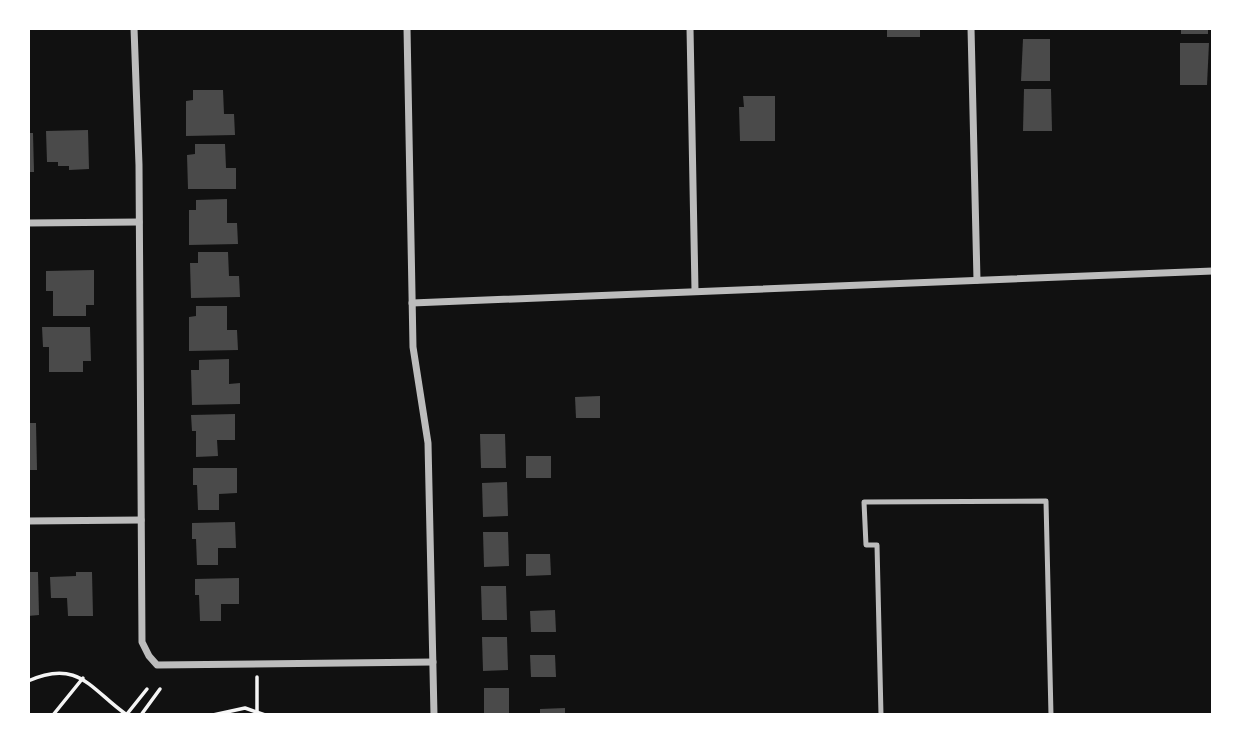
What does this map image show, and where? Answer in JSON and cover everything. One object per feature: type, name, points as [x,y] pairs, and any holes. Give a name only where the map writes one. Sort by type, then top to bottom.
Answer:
[{"type":"street","points":[[134,28],[139,222],[142,642],[157,665],[433,662]]},
{"type":"street","points":[[407,28],[413,347],[428,443],[434,715]]},
{"type":"street","points":[[690,28],[695,290]]},
{"type":"street","points":[[971,28],[977,280]]},
{"type":"street","points":[[28,223],[139,222]]},
{"type":"street","points":[[412,303],[1213,271]]},
{"type":"street","points":[[28,521],[141,520]]},
{"type":"lane","points":[[881,715],[877,545],[866,545],[864,502],[1046,501],[1051,715]]},
{"type":"path","points":[[257,665],[257,712]]},
{"type":"path","points":[[28,681],[44,673],[62,673],[83,678],[127,715],[147,688]]},
{"type":"path","points":[[53,715],[83,678]]},
{"type":"path","points":[[141,715],[160,689]]},
{"type":"path","points":[[213,715],[246,708],[265,715]]},
{"type":"building","points":[[887,28],[920,28],[920,37],[887,37]]},
{"type":"building","points":[[1181,28],[1208,28],[1208,34],[1181,34]]},
{"type":"building","points":[[1023,39],[1050,39],[1050,81],[1021,81]]},
{"type":"building","points":[[1180,43],[1209,43],[1207,85],[1180,85]]},
{"type":"building","points":[[1024,89],[1051,89],[1052,131],[1023,131]]},
{"type":"building","points":[[193,90],[223,90],[224,114],[234,114],[235,135],[186,136],[186,101],[193,100]]},
{"type":"building","points":[[743,96],[775,96],[775,141],[740,141],[739,107],[744,107]]},
{"type":"building","points":[[88,130],[89,169],[69,170],[69,166],[58,166],[58,162],[47,162],[46,131]]},
{"type":"building","points":[[28,133],[33,133],[34,172],[28,172]]},
{"type":"building","points":[[195,144],[225,144],[226,168],[236,168],[236,189],[188,189],[187,155],[195,154]]},
{"type":"building","points":[[227,199],[227,223],[237,223],[238,244],[189,245],[189,210],[196,210],[196,200]]},
{"type":"building","points":[[198,252],[228,252],[229,276],[239,276],[240,297],[191,298],[190,263],[198,263]]},
{"type":"building","points":[[94,270],[94,305],[86,305],[86,316],[53,316],[53,291],[46,291],[46,271]]},
{"type":"building","points":[[196,306],[227,306],[227,330],[237,330],[238,350],[189,351],[189,317],[196,316]]},
{"type":"building","points":[[42,327],[90,327],[91,361],[83,361],[83,372],[49,372],[49,347],[43,347]]},
{"type":"building","points":[[229,359],[229,384],[240,383],[240,404],[192,405],[191,370],[199,370],[199,360]]},
{"type":"building","points":[[600,396],[600,418],[576,418],[575,397]]},
{"type":"building","points":[[235,414],[235,440],[217,440],[218,456],[196,457],[196,431],[192,431],[191,415]]},
{"type":"building","points":[[28,423],[36,423],[37,470],[28,470]]},
{"type":"building","points":[[480,434],[505,434],[506,468],[481,468]]},
{"type":"building","points":[[526,456],[551,456],[551,478],[526,478]]},
{"type":"building","points":[[193,468],[237,468],[237,493],[219,494],[219,510],[198,510]]},
{"type":"building","points":[[507,482],[508,516],[483,517],[482,483]]},
{"type":"building","points":[[235,522],[236,548],[218,548],[218,565],[197,565],[192,523]]},
{"type":"building","points":[[483,532],[508,532],[509,566],[484,567]]},
{"type":"building","points":[[526,554],[550,554],[551,575],[526,576]]},
{"type":"building","points":[[28,572],[38,572],[39,615],[28,616]]},
{"type":"building","points":[[76,572],[92,572],[93,616],[68,616],[67,598],[51,598],[50,577],[76,576]]},
{"type":"building","points":[[239,578],[239,604],[221,604],[221,621],[200,621],[195,579]]},
{"type":"building","points":[[481,586],[506,586],[507,620],[482,620]]},
{"type":"building","points":[[555,610],[556,632],[531,632],[530,611]]},
{"type":"building","points":[[482,637],[507,637],[508,670],[483,671]]},
{"type":"building","points":[[530,655],[555,655],[556,677],[531,677]]},
{"type":"building","points":[[484,688],[509,688],[509,715],[484,715]]},
{"type":"building","points":[[565,708],[565,715],[540,715],[540,709]]}]
